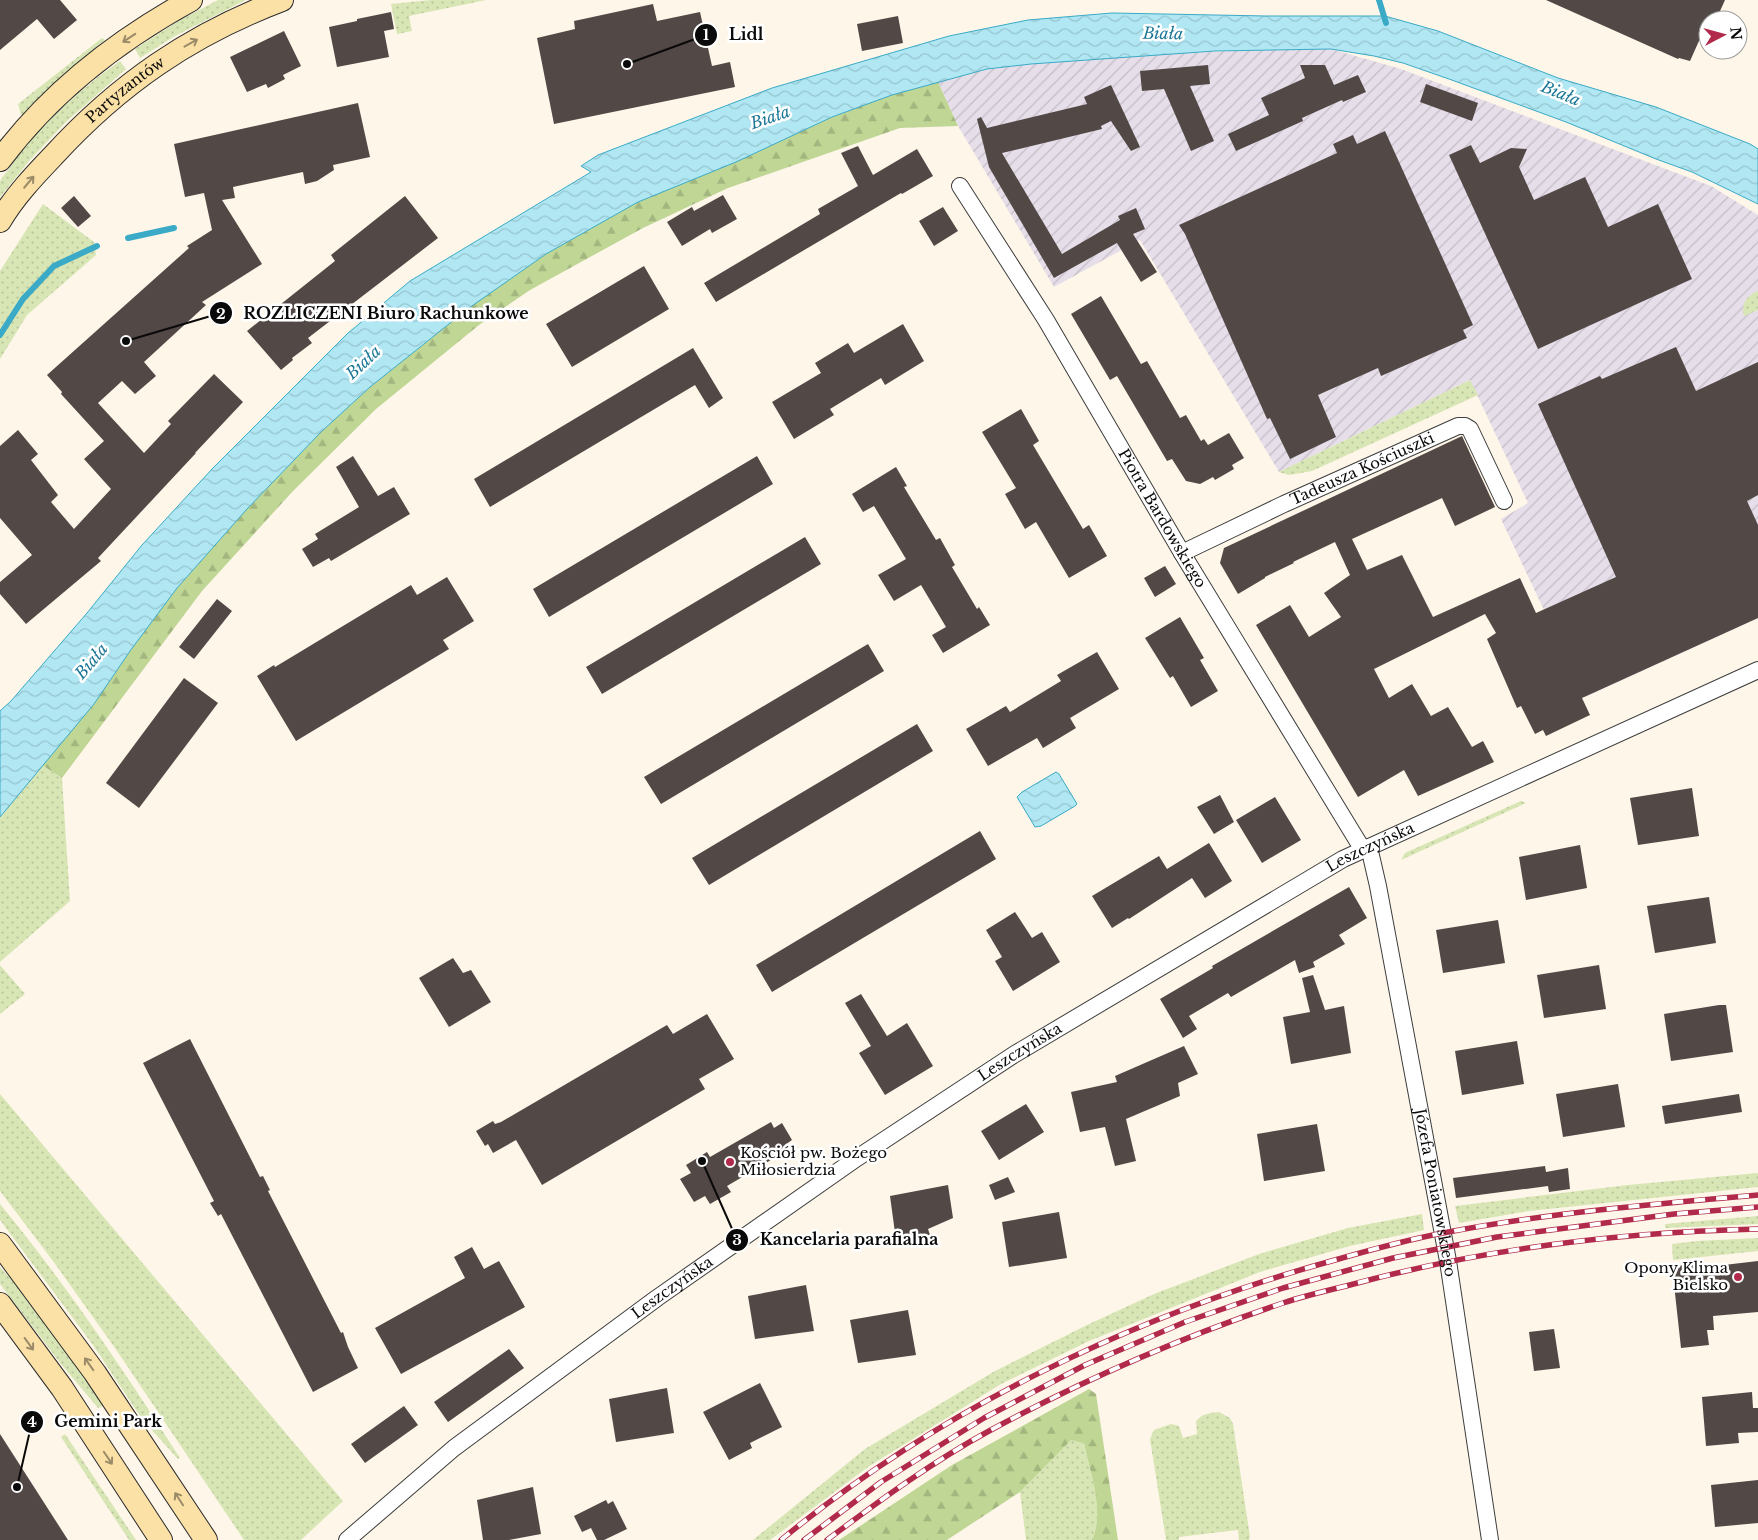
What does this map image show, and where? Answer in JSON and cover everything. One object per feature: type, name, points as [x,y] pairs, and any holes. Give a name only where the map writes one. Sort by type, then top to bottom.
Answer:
[{"type":"main road","points":[[0,160],[36,117],[87,70],[120,44],[191,0]]},
{"type":"main road","name":"Partyzantów","points":[[0,221],[30,180],[60,148],[140,75],[174,52],[206,34],[282,0]]},
{"type":"main road","points":[[0,1244],[95,1373],[206,1540]]},
{"type":"main road","points":[[0,1304],[62,1388],[161,1540]]},
{"type":"street","name":"Piotra Bardowskiego","points":[[960,186],[1046,320],[1182,553],[1366,849]]},
{"type":"street","name":"Tadeusza Kościuszki","points":[[1182,553],[1284,504],[1458,426],[1465,426],[1470,429],[1504,501]]},
{"type":"street","name":"Leszczyńska","points":[[347,1540],[454,1448],[657,1298],[857,1158],[1015,1054],[1326,868],[1758,670]]},
{"type":"street","name":"Józefa Poniatowskiego","points":[[1366,849],[1378,886],[1446,1246],[1490,1540]]},
{"type":"shaded area","points":[[1271,49],[1331,49],[1401,69],[1711,186],[1758,215],[1758,618],[1585,697],[1501,519],[1528,503],[1470,380],[1279,472],[1140,240],[1054,287],[958,126],[938,82],[987,69],[1031,64],[1108,57]]},
{"type":"green space","points":[[218,0],[246,0],[175,36],[140,58],[135,49],[180,20]]},
{"type":"green space","points":[[431,0],[486,0],[409,16],[412,31],[397,34],[391,4]]},
{"type":"green space","points":[[102,38],[105,40],[52,85],[21,115],[18,104]]},
{"type":"green space","points":[[120,61],[126,69],[66,122],[30,160],[0,197],[1,178],[32,139],[75,96]]},
{"type":"green space","points":[[938,82],[958,126],[900,128],[728,188],[643,228],[530,290],[479,325],[376,409],[293,491],[202,591],[62,778],[42,765],[94,704],[130,651],[177,588],[247,509],[321,432],[370,387],[469,308],[546,254],[638,202],[736,162],[832,117],[892,95]]},
{"type":"green space","points":[[43,204],[94,242],[96,255],[27,315],[0,359],[0,271]]},
{"type":"green space","points":[[1758,291],[1758,310],[1744,316],[1743,308],[1745,301],[1750,295]]},
{"type":"green space","points":[[1470,380],[1478,395],[1312,471],[1289,475],[1279,472]]},
{"type":"green space","points":[[42,765],[62,778],[70,901],[0,962],[0,817]]},
{"type":"green space","points":[[1521,801],[1526,803],[1401,860],[1405,853]]},
{"type":"green space","points":[[0,965],[25,994],[0,1014]]},
{"type":"green space","points":[[0,1094],[343,1501],[301,1540],[244,1540],[115,1348],[0,1191]]},
{"type":"green space","points":[[1758,1173],[1758,1187],[1529,1211],[1459,1223],[1455,1206],[1628,1185]]},
{"type":"green space","points":[[0,1204],[94,1328],[180,1458],[178,1459],[142,1419],[93,1345],[0,1220]]},
{"type":"green space","points":[[1422,1214],[1424,1230],[1350,1246],[1260,1272],[1089,1341],[1001,1384],[868,1467],[770,1540],[753,1540],[865,1449],[995,1371],[1087,1325],[1154,1294],[1259,1254],[1348,1228]]},
{"type":"green space","points":[[1758,1216],[1758,1224],[1665,1228],[1665,1224]]},
{"type":"green space","points":[[1758,1238],[1758,1251],[1673,1260],[1672,1244]]},
{"type":"green space","points":[[0,1267],[21,1289],[103,1406],[98,1408],[61,1364],[0,1284]]},
{"type":"green space","points":[[1089,1389],[1096,1394],[1118,1540],[1092,1540],[1096,1529],[1097,1517],[1093,1479],[1084,1443],[1071,1440],[1020,1492],[947,1540],[839,1540],[952,1465]]},
{"type":"green space","points":[[1219,1412],[1230,1418],[1233,1424],[1249,1540],[1239,1540],[1238,1530],[1179,1537],[1179,1540],[1166,1540],[1150,1439],[1154,1430],[1171,1424],[1179,1426],[1183,1438],[1197,1434],[1196,1421],[1198,1419],[1206,1414]]},
{"type":"green space","points":[[65,1434],[136,1540],[129,1540],[61,1437]]},
{"type":"green space","points":[[1071,1439],[1084,1443],[1093,1479],[1097,1517],[1096,1529],[1092,1540],[1026,1540],[1020,1492]]},
{"type":"water","name":"Biała","points":[[1112,13],[1385,16],[1438,31],[1558,78],[1656,107],[1750,144],[1758,149],[1758,204],[1692,172],[1566,122],[1449,79],[1403,63],[1331,49],[1215,51],[1031,64],[987,69],[892,95],[832,117],[736,162],[638,202],[546,254],[469,308],[370,387],[321,432],[247,509],[177,588],[130,651],[94,704],[0,817],[0,711],[11,701],[87,613],[142,545],[212,469],[347,334],[410,281],[591,172],[581,166],[598,155],[772,88],[949,36],[1028,20]]},
{"type":"water","points":[[1056,772],[1077,804],[1041,826],[1035,827],[1017,797],[1022,792]]},
{"type":"building","points":[[0,0],[60,0],[77,20],[54,39],[37,19],[0,50]]},
{"type":"building","points":[[1546,0],[1725,0],[1720,10],[1698,10],[1698,43],[1690,61],[1678,59]]},
{"type":"building","points":[[653,4],[657,21],[700,12],[712,66],[730,62],[735,87],[554,124],[537,38],[575,29],[574,21]]},
{"type":"building","points":[[391,12],[394,29],[384,31],[389,57],[337,67],[329,27]]},
{"type":"building","points":[[898,16],[903,43],[862,51],[857,24]]},
{"type":"building","points":[[284,31],[301,66],[283,75],[285,79],[268,88],[266,84],[247,92],[230,57]]},
{"type":"building","points":[[1208,65],[1210,84],[1190,86],[1214,141],[1191,151],[1164,89],[1142,91],[1140,71]]},
{"type":"building","points":[[1300,65],[1325,65],[1334,85],[1358,75],[1366,92],[1343,102],[1342,100],[1302,118],[1303,121],[1236,151],[1228,134],[1269,115],[1261,98],[1305,78]]},
{"type":"building","points":[[1426,84],[1478,103],[1472,121],[1420,102]]},
{"type":"building","points":[[1111,85],[1140,147],[1131,151],[1111,121],[1101,126],[1102,129],[1002,153],[1062,254],[1120,220],[1118,216],[1136,208],[1145,229],[1133,234],[1157,272],[1141,282],[1117,243],[1054,278],[989,167],[977,119],[981,117],[987,128],[1087,104],[1084,97]]},
{"type":"building","points":[[358,103],[370,157],[333,165],[334,170],[317,181],[305,184],[303,172],[233,187],[235,198],[222,200],[262,264],[202,302],[206,305],[144,362],[156,376],[135,394],[122,381],[98,403],[144,453],[171,424],[168,421],[214,374],[243,402],[98,558],[101,561],[26,624],[0,594],[0,582],[32,555],[0,518],[0,446],[18,430],[38,454],[31,460],[58,495],[51,502],[74,529],[111,489],[84,459],[104,441],[61,394],[62,392],[47,375],[189,248],[187,246],[212,230],[204,193],[185,197],[174,144]]},
{"type":"building","points":[[1385,131],[1473,325],[1463,330],[1467,338],[1381,376],[1378,368],[1318,395],[1336,437],[1290,459],[1270,418],[1267,419],[1185,234],[1179,225],[1337,153],[1333,144],[1353,135],[1357,144]]},
{"type":"building","points":[[1471,145],[1480,163],[1511,148],[1527,149],[1519,167],[1534,200],[1585,177],[1608,227],[1658,204],[1692,279],[1538,349],[1449,155]]},
{"type":"building","points":[[858,146],[873,175],[917,149],[933,176],[716,302],[704,283],[820,214],[818,209],[858,186],[841,153]]},
{"type":"building","points":[[723,195],[737,219],[712,233],[710,229],[682,246],[667,222],[692,207],[694,211]]},
{"type":"building","points":[[74,196],[91,216],[78,227],[61,208]]},
{"type":"building","points":[[405,196],[438,238],[308,338],[312,343],[292,358],[293,360],[281,370],[247,331],[335,261],[331,255]]},
{"type":"building","points":[[943,207],[958,231],[934,246],[919,221]]},
{"type":"building","points":[[644,266],[669,309],[572,367],[546,324]]},
{"type":"building","points":[[1101,296],[1141,364],[1147,361],[1180,418],[1186,415],[1201,441],[1204,439],[1208,445],[1229,433],[1244,458],[1232,465],[1234,469],[1215,480],[1213,477],[1200,484],[1186,481],[1172,459],[1167,461],[1117,376],[1110,380],[1071,314]]},
{"type":"building","points":[[903,324],[924,361],[885,385],[881,378],[830,409],[834,415],[794,439],[772,402],[821,373],[815,363],[848,343],[854,353]]},
{"type":"building","points":[[1676,347],[1696,391],[1758,362],[1758,495],[1747,501],[1758,525],[1758,618],[1582,698],[1590,715],[1546,736],[1543,730],[1535,734],[1521,706],[1517,708],[1487,639],[1496,633],[1485,614],[1374,669],[1389,698],[1412,684],[1431,716],[1448,707],[1472,747],[1483,741],[1494,762],[1418,796],[1404,770],[1358,797],[1256,625],[1290,605],[1309,637],[1341,617],[1324,593],[1350,575],[1335,542],[1265,577],[1238,594],[1220,563],[1224,548],[1462,436],[1495,507],[1455,526],[1442,498],[1352,539],[1367,570],[1402,555],[1433,617],[1520,578],[1536,613],[1616,577],[1538,404],[1600,376],[1602,379]]},
{"type":"building","points":[[693,348],[723,398],[709,408],[695,385],[490,507],[474,479]]},
{"type":"building","points":[[1021,409],[1039,441],[1033,445],[1083,529],[1089,525],[1107,556],[1069,578],[1036,522],[1025,529],[1005,494],[1016,488],[982,432]]},
{"type":"building","points":[[353,456],[378,496],[394,487],[410,514],[331,561],[329,558],[313,567],[302,549],[318,539],[315,534],[359,507],[336,467]]},
{"type":"building","points":[[757,456],[773,484],[549,617],[533,589]]},
{"type":"building","points":[[896,467],[907,486],[904,487],[936,540],[940,538],[955,565],[952,567],[977,609],[979,607],[990,625],[943,653],[932,635],[946,627],[921,585],[894,601],[878,575],[906,559],[874,506],[863,512],[852,494]]},
{"type":"building","points":[[805,537],[821,564],[602,694],[586,667]]},
{"type":"building","points":[[1165,566],[1176,584],[1155,597],[1144,578]]},
{"type":"building","points":[[447,577],[474,621],[443,640],[449,649],[296,741],[257,676],[411,585],[417,595]]},
{"type":"building","points":[[217,599],[232,611],[194,659],[179,647]]},
{"type":"building","points":[[1180,617],[1204,658],[1200,660],[1218,691],[1191,707],[1173,676],[1170,678],[1145,638]]},
{"type":"building","points":[[868,644],[884,671],[661,804],[644,777]]},
{"type":"building","points":[[1097,652],[1119,689],[1070,718],[1076,728],[1043,748],[1037,738],[988,766],[966,729],[1006,706],[1010,712],[1061,681],[1057,675]]},
{"type":"building","points":[[184,678],[218,703],[139,808],[106,783]]},
{"type":"building","points":[[917,724],[933,751],[709,885],[692,858]]},
{"type":"building","points":[[1692,788],[1699,836],[1638,845],[1630,798]]},
{"type":"building","points":[[1220,795],[1234,822],[1214,834],[1197,807]]},
{"type":"building","points":[[1275,797],[1301,840],[1262,863],[1236,820]]},
{"type":"building","points":[[980,831],[996,859],[772,992],[756,965]]},
{"type":"building","points":[[1209,843],[1232,881],[1205,898],[1192,878],[1112,928],[1092,896],[1159,856],[1167,869]]},
{"type":"building","points":[[1580,845],[1587,888],[1526,900],[1519,857]]},
{"type":"building","points":[[1349,887],[1367,918],[1339,935],[1345,944],[1313,962],[1315,967],[1299,973],[1295,960],[1231,997],[1228,993],[1189,1016],[1197,1029],[1183,1038],[1160,999],[1213,968],[1212,966]]},
{"type":"building","points":[[1709,897],[1716,943],[1655,953],[1647,906]]},
{"type":"building","points":[[1015,912],[1032,938],[1042,932],[1060,962],[1013,991],[995,961],[1002,957],[986,930]]},
{"type":"building","points":[[1498,920],[1505,963],[1443,973],[1436,930]]},
{"type":"building","points":[[453,958],[463,973],[471,970],[491,1002],[449,1027],[419,978]]},
{"type":"building","points":[[1599,965],[1606,1009],[1544,1018],[1537,975]]},
{"type":"building","points":[[1313,975],[1325,1010],[1344,1006],[1351,1053],[1291,1064],[1283,1017],[1310,1012],[1302,978]]},
{"type":"building","points":[[861,994],[887,1036],[907,1023],[933,1066],[885,1095],[859,1053],[871,1046],[845,1003]]},
{"type":"building","points":[[1726,1005],[1733,1052],[1671,1061],[1664,1014]]},
{"type":"building","points":[[707,1014],[734,1059],[699,1079],[705,1089],[542,1185],[516,1140],[493,1153],[488,1144],[485,1146],[476,1131],[493,1121],[495,1124],[501,1122],[667,1025],[673,1034]]},
{"type":"building","points":[[190,1039],[260,1177],[263,1176],[270,1190],[268,1191],[341,1333],[343,1332],[358,1368],[313,1392],[221,1214],[218,1216],[210,1203],[214,1201],[143,1063]]},
{"type":"building","points":[[1517,1041],[1524,1084],[1462,1095],[1455,1051]]},
{"type":"building","points":[[1184,1046],[1198,1074],[1178,1083],[1180,1096],[1126,1119],[1136,1161],[1115,1166],[1105,1127],[1080,1132],[1071,1092],[1117,1082],[1115,1076]]},
{"type":"building","points":[[1618,1084],[1625,1127],[1563,1137],[1556,1094]]},
{"type":"building","points":[[1739,1094],[1742,1112],[1665,1124],[1662,1106]]},
{"type":"building","points":[[1026,1104],[1044,1132],[999,1160],[981,1131]]},
{"type":"building","name":"Kościół pw. Bożego Miłosierdzia","points":[[771,1122],[774,1128],[782,1123],[792,1140],[785,1145],[788,1150],[727,1186],[731,1192],[710,1204],[705,1196],[694,1202],[680,1179],[691,1173],[686,1165],[707,1152],[710,1157]]},
{"type":"building","points":[[1317,1124],[1325,1171],[1264,1181],[1257,1134]]},
{"type":"building","points":[[1545,1166],[1546,1172],[1568,1168],[1570,1189],[1549,1192],[1548,1186],[1456,1198],[1453,1178]]},
{"type":"building","points":[[1008,1177],[1015,1192],[995,1200],[989,1185]]},
{"type":"building","points":[[948,1185],[953,1218],[928,1229],[930,1235],[896,1240],[890,1196]]},
{"type":"building","points":[[1059,1212],[1067,1258],[1009,1267],[1002,1222]]},
{"type":"building","points":[[472,1247],[484,1269],[499,1261],[525,1307],[401,1374],[375,1328],[465,1278],[454,1257]]},
{"type":"building","points":[[1758,1261],[1758,1312],[1713,1316],[1714,1330],[1707,1330],[1709,1345],[1681,1348],[1672,1266],[1707,1264],[1707,1267]]},
{"type":"building","points":[[806,1285],[814,1331],[755,1339],[748,1296]]},
{"type":"building","points":[[908,1310],[916,1355],[858,1363],[850,1320]]},
{"type":"building","points":[[1554,1329],[1560,1368],[1534,1371],[1529,1332]]},
{"type":"building","points":[[509,1349],[524,1368],[448,1422],[434,1402]]},
{"type":"building","points":[[760,1383],[782,1427],[750,1443],[752,1448],[729,1460],[703,1412]]},
{"type":"building","points":[[667,1388],[674,1433],[616,1442],[609,1399]]},
{"type":"building","points":[[1752,1392],[1753,1408],[1758,1408],[1758,1432],[1738,1433],[1739,1443],[1706,1446],[1702,1397]]},
{"type":"building","points":[[404,1406],[418,1425],[365,1463],[351,1444]]},
{"type":"building","points":[[0,1434],[68,1540],[0,1540]]},
{"type":"building","points":[[1758,1480],[1758,1523],[1715,1527],[1711,1485]]},
{"type":"building","points":[[533,1487],[541,1534],[509,1540],[483,1540],[477,1500]]},
{"type":"building","points":[[606,1500],[608,1504],[613,1501],[627,1529],[604,1540],[597,1540],[591,1528],[582,1532],[574,1516]]},
{"type":"waterway","points":[[1379,0],[1386,23]]},
{"type":"waterway","points":[[128,238],[174,228]]},
{"type":"waterway","points":[[0,335],[23,299],[54,266],[97,246]]},
{"type":"railway","points":[[781,1540],[843,1492],[907,1448],[974,1408],[1043,1371],[1114,1338],[1187,1308],[1260,1282],[1402,1242],[1482,1226],[1640,1206],[1758,1195]]},
{"type":"railway","points":[[804,1540],[881,1482],[984,1418],[1085,1365],[1185,1322],[1283,1288],[1393,1258],[1497,1237],[1674,1214],[1758,1207]]},
{"type":"railway","points":[[827,1540],[926,1469],[1024,1412],[1170,1345],[1283,1303],[1397,1273],[1499,1252],[1654,1234],[1758,1229]]},
{"type":"place","name":"Lidl","points":[[627,64]]},
{"type":"place","name":"ROZLICZENI Biuro Rachunkowe","points":[[126,341]]},
{"type":"place","name":"Kancelaria parafialna","points":[[702,1161]]},
{"type":"place","name":"Kościół pw. Bożego Miłosierdzia","points":[[730,1162]]},
{"type":"place","name":"Opony Klima Bielsko","points":[[1738,1277]]},
{"type":"place","name":"Gemini Park","points":[[17,1487]]}]
